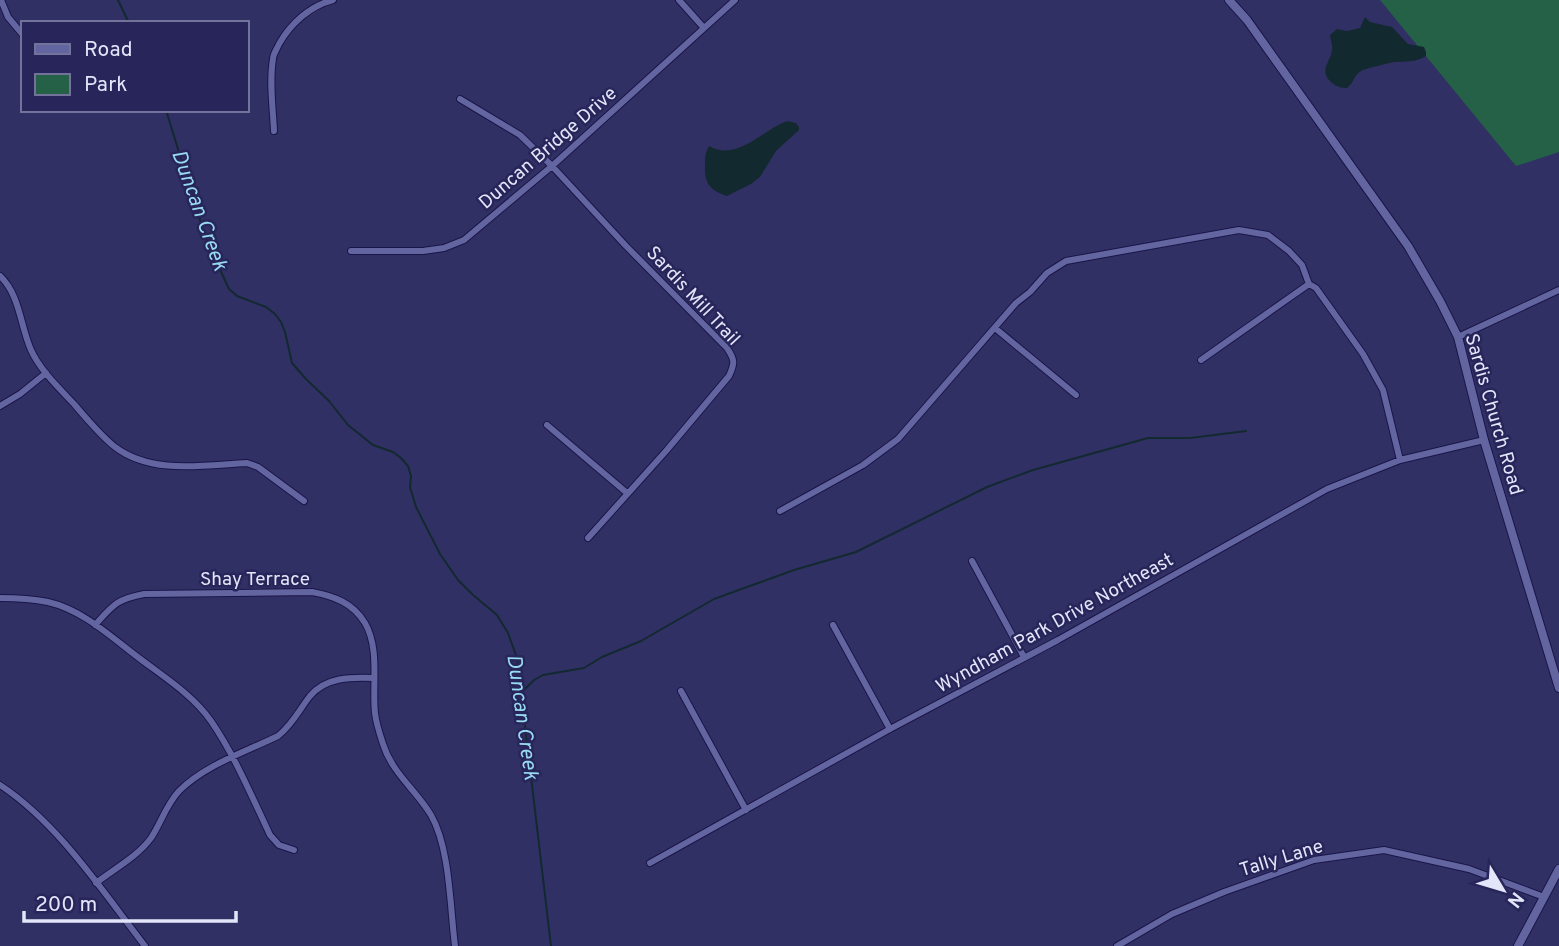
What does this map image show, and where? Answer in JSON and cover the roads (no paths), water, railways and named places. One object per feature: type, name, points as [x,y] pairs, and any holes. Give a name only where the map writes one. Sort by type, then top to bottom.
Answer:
[{"type":"street","points":[[1,0],[8,17],[21,33]]},
{"type":"street","points":[[274,131],[273,57],[284,34],[296,21],[308,11],[333,0]]},
{"type":"street","points":[[680,0],[704,27]]},
{"type":"street","name":"Duncan Bridge Drive","points":[[351,251],[423,251],[444,248],[464,240],[552,166],[735,0]]},
{"type":"street","name":"Sardis Church Road","points":[[1229,0],[1253,29],[1408,246],[1458,337],[1484,440],[1559,688]]},
{"type":"street","name":"Sardis Mill Trail","points":[[460,99],[520,135],[732,356],[734,365],[729,376],[588,538]]},
{"type":"street","points":[[780,511],[863,465],[898,439],[1016,303],[1047,273],[1066,261],[1239,230],[1268,235],[1303,265],[1309,284],[1316,288],[1363,354],[1383,390],[1400,460]]},
{"type":"street","points":[[0,276],[13,294],[31,350],[46,373],[102,436],[118,449],[152,464],[172,466],[247,463],[264,471],[304,501]]},
{"type":"street","points":[[1201,360],[1309,284]]},
{"type":"street","points":[[1458,337],[1559,289]]},
{"type":"street","points":[[995,328],[1076,396]]},
{"type":"street","points":[[0,406],[46,373]]},
{"type":"street","points":[[547,425],[627,493]]},
{"type":"street","name":"Wyndham Park Drive Northeast","points":[[650,863],[890,729],[1082,627],[1327,489],[1400,460],[1484,440]]},
{"type":"street","points":[[972,561],[1024,657]]},
{"type":"street","name":"Shay Terrace","points":[[95,625],[113,605],[124,598],[144,594],[312,592],[329,595],[345,602],[356,611],[366,625],[371,640],[375,715],[383,746],[390,763],[430,813],[444,850],[455,946]]},
{"type":"street","points":[[0,598],[48,602],[75,612],[169,680],[210,720],[270,835],[279,845],[295,850]]},
{"type":"street","points":[[834,625],[890,729]]},
{"type":"street","points":[[96,883],[141,849],[178,792],[196,777],[278,736],[288,728],[320,687],[349,677],[374,678]]},
{"type":"street","points":[[681,691],[746,810]]},
{"type":"street","points":[[0,785],[31,808],[53,829],[145,946]]},
{"type":"street","name":"Tally Lane","points":[[1117,946],[1171,914],[1224,892],[1314,860],[1384,850],[1469,869],[1544,897]]},
{"type":"street","points":[[1518,946],[1559,869]]},
{"type":"water","points":[[1365,17],[1370,22],[1392,27],[1408,44],[1424,47],[1426,56],[1414,61],[1394,62],[1363,70],[1347,88],[1337,86],[1327,78],[1325,69],[1332,51],[1330,35],[1337,29],[1347,31],[1360,28]]},
{"type":"water","points":[[787,121],[796,123],[799,130],[776,151],[760,177],[727,196],[709,185],[705,171],[709,146],[719,150],[739,147]]},
{"type":"waterway","name":"Duncan Creek","points":[[118,0],[128,21]]},
{"type":"waterway","name":"Duncan Creek","points":[[167,112],[207,241],[229,289],[237,296],[266,307],[275,314],[285,332],[292,363],[348,425],[373,445],[393,452],[408,466],[416,507],[440,554],[458,580],[497,615],[508,633],[517,658],[551,946]]},
{"type":"waterway","points":[[522,692],[543,675],[584,668],[602,657],[641,641],[714,599],[794,570],[856,552],[987,487],[1033,470],[1148,438],[1190,438],[1246,431]]}]
